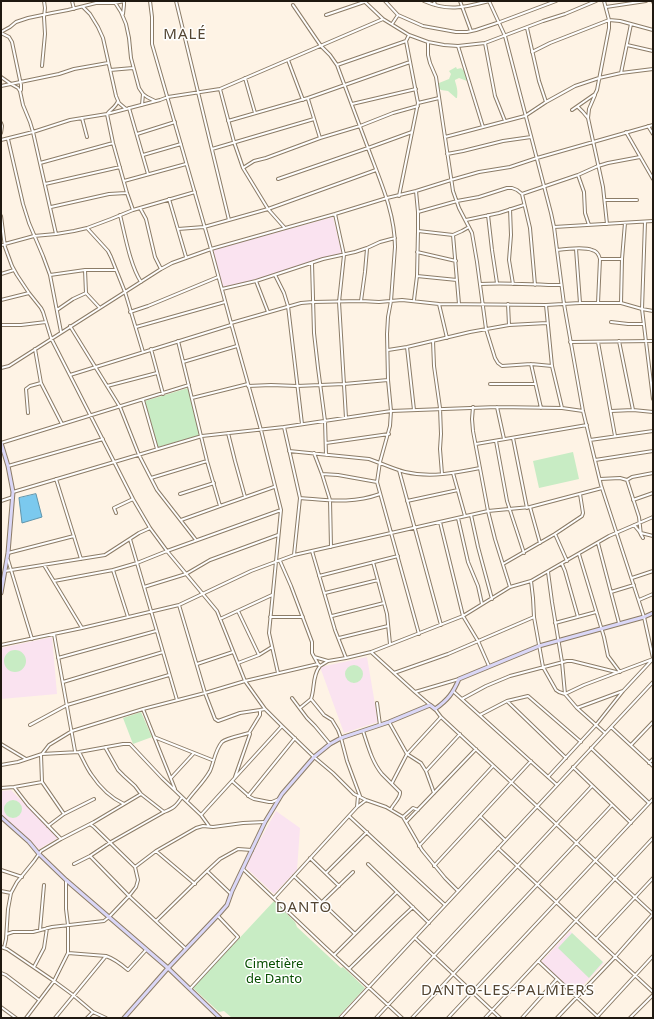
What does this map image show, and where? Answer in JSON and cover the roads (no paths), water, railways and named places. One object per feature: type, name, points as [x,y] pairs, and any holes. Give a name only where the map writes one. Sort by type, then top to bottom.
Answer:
[{"type":"street","points":[[42,66],[45,34],[44,1]]},
{"type":"street","points":[[72,1],[74,9]]},
{"type":"street","points":[[1,33],[21,20],[96,3],[124,1],[122,16]]},
{"type":"street","points":[[150,1],[152,17],[152,44],[211,248],[261,430],[280,510],[269,633],[278,673]]},
{"type":"street","points":[[176,1],[228,220]]},
{"type":"street","points":[[326,15],[364,1],[383,19],[409,35],[428,42],[458,46],[485,42],[505,36],[543,21],[566,14],[595,1]]},
{"type":"street","points":[[384,1],[398,15],[423,26],[456,32],[471,31],[556,1]]},
{"type":"street","points":[[424,1],[450,8],[463,7],[490,1],[505,36],[554,227],[561,285],[583,412],[602,488],[644,617],[653,659]]},
{"type":"street","points":[[434,1],[435,5]]},
{"type":"street","points":[[460,1],[471,31]]},
{"type":"street","points":[[604,1],[609,20],[608,37],[597,90],[589,109],[588,118],[605,200],[607,224]]},
{"type":"street","points":[[606,7],[627,2],[646,1]]},
{"type":"street","points":[[115,2],[127,28],[131,58],[137,82],[143,94],[156,101]]},
{"type":"street","points":[[293,5],[321,46],[337,64],[387,198],[393,225],[395,247],[387,334],[388,380],[391,411],[389,434],[380,462],[377,482],[419,634]]},
{"type":"street","points":[[83,7],[90,14],[103,38],[118,101],[126,109]]},
{"type":"street","points":[[392,24],[398,15]]},
{"type":"street","points":[[1,140],[33,132],[70,120],[107,114],[168,97],[220,89],[383,19]]},
{"type":"street","points":[[532,52],[550,43],[609,20],[620,21],[653,30]]},
{"type":"street","points":[[620,73],[631,24]]},
{"type":"street","points":[[527,28],[539,81],[546,102]]},
{"type":"street","points":[[1,33],[9,37],[12,42],[23,105],[33,132],[56,234]]},
{"type":"street","points":[[337,64],[406,40],[409,35]]},
{"type":"street","points":[[399,196],[418,105],[406,40]]},
{"type":"street","points":[[428,42],[428,55],[436,78],[453,191],[474,240],[486,329],[495,358],[502,366],[531,364],[552,366]]},
{"type":"street","points":[[485,42],[496,96],[504,121]]},
{"type":"street","points":[[627,45],[653,51]]},
{"type":"street","points":[[458,46],[483,127]]},
{"type":"street","points":[[288,60],[303,100]]},
{"type":"street","points":[[228,121],[303,100],[410,62]]},
{"type":"street","points":[[1,86],[59,74],[74,69],[108,63]]},
{"type":"street","points":[[110,70],[133,68]]},
{"type":"street","points":[[445,137],[525,116],[546,102],[575,86],[599,78],[620,73],[653,69]]},
{"type":"street","points":[[1,77],[18,88],[20,91]]},
{"type":"street","points":[[245,78],[255,113]]},
{"type":"street","points":[[220,89],[234,142],[243,168],[268,209],[284,228]]},
{"type":"street","points":[[352,104],[416,89]]},
{"type":"street","points":[[142,105],[143,94]]},
{"type":"street","points":[[572,110],[595,94]]},
{"type":"street","points":[[308,98],[320,138]]},
{"type":"street","points":[[243,168],[254,161],[360,126],[393,112],[439,98]]},
{"type":"street","points":[[107,114],[115,107],[118,101]]},
{"type":"street","points":[[578,107],[588,118]]},
{"type":"street","points":[[129,108],[148,174]]},
{"type":"street","points":[[107,114],[113,143],[133,210]]},
{"type":"street","points":[[82,118],[87,137]]},
{"type":"street","points":[[212,149],[314,119]]},
{"type":"street","points":[[137,134],[175,122]]},
{"type":"street","points":[[1,123],[1,134]]},
{"type":"street","points":[[1,368],[9,366],[99,307],[161,269],[186,257],[211,248],[387,198],[399,196],[479,172],[510,167],[653,125]]},
{"type":"street","points":[[648,126],[653,134]]},
{"type":"street","points":[[278,178],[412,132]]},
{"type":"street","points":[[626,132],[653,179]]},
{"type":"street","points":[[447,154],[503,141],[531,137]]},
{"type":"street","points":[[8,138],[23,204],[50,275],[61,332]]},
{"type":"street","points":[[40,163],[113,143]]},
{"type":"street","points":[[143,155],[181,144]]},
{"type":"street","points":[[522,194],[578,175],[598,166],[640,157]]},
{"type":"street","points":[[124,181],[187,164]]},
{"type":"street","points":[[45,184],[120,167]]},
{"type":"street","points":[[178,229],[204,226],[268,209],[376,170]]},
{"type":"street","points":[[578,175],[584,192],[584,213],[589,225]]},
{"type":"street","points":[[418,212],[456,201],[479,197],[507,188],[517,190],[522,194],[530,228],[535,285]]},
{"type":"street","points":[[414,300],[417,276],[418,231],[416,191]]},
{"type":"street","points":[[1,245],[34,236],[56,234],[87,228],[133,210],[195,192]]},
{"type":"street","points":[[51,207],[109,194],[127,193]]},
{"type":"street","points":[[169,199],[186,257]]},
{"type":"street","points":[[605,200],[637,200]]},
{"type":"street","points":[[466,220],[510,210],[524,205]]},
{"type":"street","points":[[140,208],[146,219],[155,257],[161,269]]},
{"type":"street","points":[[510,210],[511,235],[509,260],[513,284]]},
{"type":"street","points":[[335,214],[344,255],[339,302],[346,418]]},
{"type":"street","points":[[120,215],[132,260],[140,282]]},
{"type":"street","points":[[488,215],[497,283]]},
{"type":"street","points":[[1,216],[4,244],[14,270],[41,308],[51,338],[133,499],[150,528],[167,551],[217,611],[245,681],[265,708],[282,726],[354,794],[391,809],[403,817],[419,846],[444,878],[458,891]]},
{"type":"street","points":[[554,227],[653,221]]},
{"type":"street","points":[[645,222],[642,309],[653,399]]},
{"type":"street","points":[[621,303],[622,259],[626,223]]},
{"type":"street","points":[[418,231],[453,235],[469,227]]},
{"type":"street","points":[[87,228],[108,251],[111,257],[143,352]]},
{"type":"street","points":[[453,235],[459,304]]},
{"type":"street","points":[[222,289],[256,281],[323,259],[344,255],[367,248],[380,242],[395,238]]},
{"type":"street","points":[[361,301],[367,248]]},
{"type":"street","points":[[576,249],[580,303]]},
{"type":"street","points":[[557,250],[592,250],[597,253],[600,259],[598,304]]},
{"type":"street","points":[[417,252],[456,261]]},
{"type":"street","points":[[600,259],[622,259]]},
{"type":"street","points":[[312,263],[314,333],[325,421],[326,455]]},
{"type":"street","points":[[1,274],[14,270]]},
{"type":"street","points":[[50,275],[85,270],[116,270]]},
{"type":"street","points":[[85,270],[86,293],[99,307]]},
{"type":"street","points":[[275,274],[288,306],[302,424]]},
{"type":"street","points":[[417,276],[457,280]]},
{"type":"street","points":[[130,312],[218,277]]},
{"type":"street","points":[[256,281],[268,312]]},
{"type":"street","points":[[480,284],[497,283],[561,285]]},
{"type":"street","points":[[1,300],[29,293]]},
{"type":"street","points":[[57,310],[73,299],[86,293]]},
{"type":"street","points":[[70,375],[268,312],[301,303],[414,300],[439,304],[546,305],[621,303],[642,309],[653,310]]},
{"type":"street","points":[[135,327],[225,302]]},
{"type":"street","points":[[439,304],[447,338]]},
{"type":"street","points":[[508,304],[510,325]]},
{"type":"street","points":[[546,305],[552,366],[562,408]]},
{"type":"street","points":[[1,325],[21,325],[46,322]]},
{"type":"street","points":[[611,322],[644,324]]},
{"type":"street","points":[[388,350],[486,329],[510,325],[547,323]]},
{"type":"street","points":[[70,326],[120,407],[139,455],[157,490],[196,540]]},
{"type":"street","points":[[178,341],[207,461],[220,506]]},
{"type":"street","points":[[433,341],[434,366],[440,408],[440,449],[442,474]]},
{"type":"street","points":[[619,341],[633,410]]},
{"type":"street","points":[[570,342],[653,341]]},
{"type":"street","points":[[598,342],[615,436]]},
{"type":"street","points":[[183,362],[237,346]]},
{"type":"street","points":[[407,347],[414,410]]},
{"type":"street","points":[[35,349],[42,383],[62,424]]},
{"type":"street","points":[[151,349],[163,394]]},
{"type":"street","points":[[531,364],[541,408]]},
{"type":"street","points":[[107,386],[158,372]]},
{"type":"street","points":[[192,398],[248,385],[297,386],[388,380]]},
{"type":"street","points":[[28,413],[26,389],[30,386],[42,383]]},
{"type":"street","points":[[490,384],[535,384]]},
{"type":"street","points":[[1,593],[8,553],[13,492],[8,466],[1,445],[62,424],[189,385]]},
{"type":"street","points":[[143,400],[157,449]]},
{"type":"street","points":[[473,407],[472,425],[488,511],[510,587]]},
{"type":"street","points":[[13,492],[202,436],[284,427],[391,411],[497,407],[562,408],[583,412]]},
{"type":"street","points":[[497,407],[504,439]]},
{"type":"street","points":[[611,411],[633,410],[653,412]]},
{"type":"street","points":[[476,444],[587,425]]},
{"type":"street","points":[[284,427],[300,498],[294,555]]},
{"type":"street","points":[[590,440],[653,430]]},
{"type":"street","points":[[228,433],[245,497]]},
{"type":"street","points":[[326,444],[389,434]]},
{"type":"street","points":[[513,438],[528,507],[540,543]]},
{"type":"street","points":[[8,466],[103,439]]},
{"type":"street","points":[[496,441],[507,501],[524,553]]},
{"type":"street","points":[[289,451],[369,459],[399,470],[428,475],[453,473],[480,468]]},
{"type":"street","points":[[595,460],[653,451]]},
{"type":"street","points":[[314,453],[330,500],[331,546]]},
{"type":"street","points":[[151,478],[207,461]]},
{"type":"street","points":[[399,470],[441,625]]},
{"type":"street","points":[[453,473],[466,516]]},
{"type":"street","points":[[600,479],[620,478],[627,480],[632,477],[653,473]]},
{"type":"street","points":[[322,474],[338,475],[377,482]]},
{"type":"street","points":[[56,479],[81,559]]},
{"type":"street","points":[[627,480],[640,523],[641,534]]},
{"type":"street","points":[[180,494],[214,483]]},
{"type":"street","points":[[181,521],[274,487]]},
{"type":"street","points":[[1,645],[179,605],[252,571],[294,555],[488,511],[528,507],[602,488]]},
{"type":"street","points":[[407,501],[458,490]]},
{"type":"street","points":[[300,498],[349,501],[380,494]]},
{"type":"street","points":[[503,564],[524,553],[583,515],[580,494]]},
{"type":"street","points":[[633,500],[653,494]]},
{"type":"street","points":[[1,501],[13,497]]},
{"type":"street","points":[[116,513],[114,508],[133,499]]},
{"type":"street","points":[[54,581],[113,570],[137,563],[280,510]]},
{"type":"street","points":[[471,515],[492,599]]},
{"type":"street","points":[[314,657],[328,660],[346,658],[371,652],[463,616],[510,587],[531,581],[616,532],[640,523],[653,516]]},
{"type":"street","points":[[458,518],[468,562],[478,586],[482,604]]},
{"type":"street","points":[[440,522],[463,616],[478,641],[489,666]]},
{"type":"street","points":[[634,525],[643,538]]},
{"type":"street","points":[[5,571],[105,555],[139,533],[150,528]]},
{"type":"street","points":[[555,534],[567,561]]},
{"type":"street","points":[[641,534],[652,536]]},
{"type":"street","points":[[144,587],[186,574],[210,560],[278,535]]},
{"type":"street","points":[[8,553],[74,536]]},
{"type":"street","points":[[130,539],[177,700]]},
{"type":"street","points":[[598,543],[619,623]]},
{"type":"street","points":[[312,551],[346,658]]},
{"type":"street","points":[[579,554],[602,629],[608,656],[619,672]]},
{"type":"street","points":[[319,576],[398,556]]},
{"type":"street","points":[[7,558],[32,639]]},
{"type":"street","points":[[280,560],[312,642],[312,653],[320,666]]},
{"type":"street","points":[[373,562],[387,614],[390,644]]},
{"type":"street","points":[[562,564],[578,617]]},
{"type":"street","points":[[44,565],[82,628]]},
{"type":"street","points":[[113,570],[128,617]]},
{"type":"street","points":[[632,578],[653,571]]},
{"type":"street","points":[[548,572],[562,662],[565,694]]},
{"type":"street","points":[[325,593],[378,580]]},
{"type":"street","points":[[531,581],[534,617],[543,666],[546,674],[556,690],[565,694],[577,708],[605,733]]},
{"type":"street","points":[[611,592],[634,585]]},
{"type":"street","points":[[220,619],[272,594]]},
{"type":"street","points":[[639,600],[653,594]]},
{"type":"street","points":[[332,616],[384,603]]},
{"type":"street","points":[[179,605],[205,693],[215,719],[218,721],[240,713],[265,708]]},
{"type":"street","points":[[238,611],[259,655]]},
{"type":"street","points":[[556,623],[596,612]]},
{"type":"street","points":[[415,692],[459,679],[539,646],[644,617],[653,613]]},
{"type":"street","points":[[270,617],[303,617]]},
{"type":"street","points":[[394,674],[448,654],[534,617]]},
{"type":"street","points":[[339,638],[388,626]]},
{"type":"street","points":[[58,658],[156,631]]},
{"type":"street","points":[[54,634],[75,752]]},
{"type":"street","points":[[238,663],[259,655],[272,647]]},
{"type":"street","points":[[62,682],[163,652]]},
{"type":"street","points":[[197,664],[233,652]]},
{"type":"street","points":[[371,652],[435,709],[441,717],[653,914],[615,957],[557,1018]]},
{"type":"street","points":[[565,694],[653,659]]},
{"type":"street","points":[[548,777],[596,725],[623,691],[653,659]]},
{"type":"street","points":[[300,708],[311,699],[314,677],[320,666],[328,660]]},
{"type":"street","points":[[462,699],[486,686],[510,676],[562,662],[572,661],[619,672]]},
{"type":"street","points":[[64,814],[42,782],[42,754],[49,745],[72,731],[143,709],[245,681],[318,664]]},
{"type":"street","points":[[30,725],[67,705],[169,675]]},
{"type":"street","points":[[435,709],[443,704],[454,692],[459,679]]},
{"type":"street","points":[[340,1018],[653,682]]},
{"type":"street","points":[[577,708],[623,691]]},
{"type":"street","points":[[454,692],[557,785]]},
{"type":"street","points":[[480,715],[507,702],[528,696],[580,742]]},
{"type":"street","points":[[292,698],[330,744]]},
{"type":"street","points":[[311,699],[324,715],[332,720],[341,738],[359,796],[357,807]]},
{"type":"street","points":[[507,702],[566,758]]},
{"type":"street","points":[[377,703],[380,725]]},
{"type":"street","points":[[124,1018],[227,905],[232,891],[265,822],[282,794],[314,757],[330,744],[341,738],[430,706]]},
{"type":"street","points":[[143,709],[175,790]]},
{"type":"street","points":[[235,778],[250,732],[260,715],[260,710]]},
{"type":"street","points":[[392,783],[407,754],[441,717]]},
{"type":"street","points":[[389,722],[407,754],[421,763],[426,771],[434,793]]},
{"type":"street","points":[[631,745],[653,722]]},
{"type":"street","points":[[202,815],[282,726]]},
{"type":"street","points":[[611,727],[653,766]]},
{"type":"street","points":[[363,730],[376,765],[401,793],[391,809]]},
{"type":"street","points":[[186,801],[209,773],[213,760],[222,743],[250,732]]},
{"type":"street","points":[[426,771],[460,734]]},
{"type":"street","points":[[154,737],[213,760]]},
{"type":"street","points":[[248,796],[295,738]]},
{"type":"street","points":[[1,744],[26,760]]},
{"type":"street","points":[[1,765],[26,760],[42,754],[79,752],[130,744],[162,778],[202,815],[209,826]]},
{"type":"street","points":[[105,747],[118,770],[135,786],[141,794],[164,812]]},
{"type":"street","points":[[591,748],[649,803]]},
{"type":"street","points":[[406,822],[476,749]]},
{"type":"street","points":[[79,752],[96,781],[107,793],[124,804]]},
{"type":"street","points":[[171,778],[194,753]]},
{"type":"street","points":[[649,763],[653,759]]},
{"type":"street","points":[[434,866],[530,761]]},
{"type":"street","points":[[419,846],[494,766]]},
{"type":"street","points":[[573,768],[631,823]]},
{"type":"street","points":[[232,781],[248,796],[254,799],[269,802],[279,799]]},
{"type":"street","points":[[1,788],[42,782]]},
{"type":"street","points":[[376,1018],[592,786]]},
{"type":"street","points":[[14,787],[28,805],[61,839]]},
{"type":"street","points":[[4,948],[7,934],[11,893],[43,849],[94,822],[141,794]]},
{"type":"street","points":[[74,864],[164,812],[173,809],[182,797]]},
{"type":"street","points":[[48,826],[64,814],[94,799]]},
{"type":"street","points":[[448,1018],[653,799]]},
{"type":"street","points":[[273,898],[357,807],[366,800]]},
{"type":"street","points":[[119,802],[120,807]]},
{"type":"street","points":[[386,807],[393,805]]},
{"type":"street","points":[[412,1018],[612,805]]},
{"type":"street","points":[[403,817],[413,808],[418,810]]},
{"type":"street","points":[[349,816],[445,905]]},
{"type":"street","points":[[480,816],[505,840]]},
{"type":"street","points":[[1,817],[66,880],[168,968],[220,1018]]},
{"type":"street","points":[[94,822],[94,827]]},
{"type":"street","points":[[135,867],[156,851],[196,828],[203,826],[213,827],[265,822]]},
{"type":"street","points":[[7,934],[13,932],[29,933],[47,928],[101,922],[110,917],[129,896],[137,885],[135,867],[90,824]]},
{"type":"street","points":[[326,873],[367,832]]},
{"type":"street","points":[[485,1018],[653,838]]},
{"type":"street","points":[[498,848],[635,975],[653,994],[630,1018]]},
{"type":"street","points":[[156,921],[220,859],[238,849],[252,850]]},
{"type":"street","points":[[156,851],[194,884]]},
{"type":"street","points":[[90,856],[129,896],[186,949]]},
{"type":"street","points":[[310,858],[339,886]]},
{"type":"street","points":[[368,864],[429,923]]},
{"type":"street","points":[[243,869],[402,1018]]},
{"type":"street","points":[[1,870],[22,877]]},
{"type":"street","points":[[208,871],[231,895]]},
{"type":"street","points":[[322,902],[353,872]]},
{"type":"street","points":[[294,876],[355,934]]},
{"type":"street","points":[[596,939],[653,878]]},
{"type":"street","points":[[26,1018],[54,981],[68,953],[66,880]]},
{"type":"street","points":[[40,930],[44,886]]},
{"type":"street","points":[[1,891],[11,893]]},
{"type":"street","points":[[334,955],[397,892]]},
{"type":"street","points":[[349,969],[413,907]]},
{"type":"street","points":[[190,989],[238,937],[218,916]]},
{"type":"street","points":[[7,927],[13,932]]},
{"type":"street","points":[[34,966],[44,948],[47,928]]},
{"type":"street","points":[[415,938],[500,1018]]},
{"type":"street","points":[[1,947],[34,966],[93,1012],[106,1018]]},
{"type":"street","points":[[68,953],[106,956],[114,959],[128,970],[146,950]]},
{"type":"street","points":[[55,1018],[106,956]]},
{"type":"street","points":[[538,961],[597,1017],[653,956]]},
{"type":"street","points":[[1,973],[6,975],[39,1000]]},
{"type":"street","points":[[522,1018],[557,979]]},
{"type":"street","points":[[1,1007],[16,1018]]},
{"type":"street","points":[[87,1018],[93,1012]]},
{"type":"water","points":[[36,494],[42,517],[22,523],[19,498]]},
{"type":"district","name":"MALÉ","points":[[185,35]]},
{"type":"district","name":"DANTO","points":[[304,908]]},
{"type":"district","name":"DANTO-LES-PALMIERS","points":[[508,991]]},
{"type":"park label","name":"Cimetière de Danto","points":[[274,972]]}]
